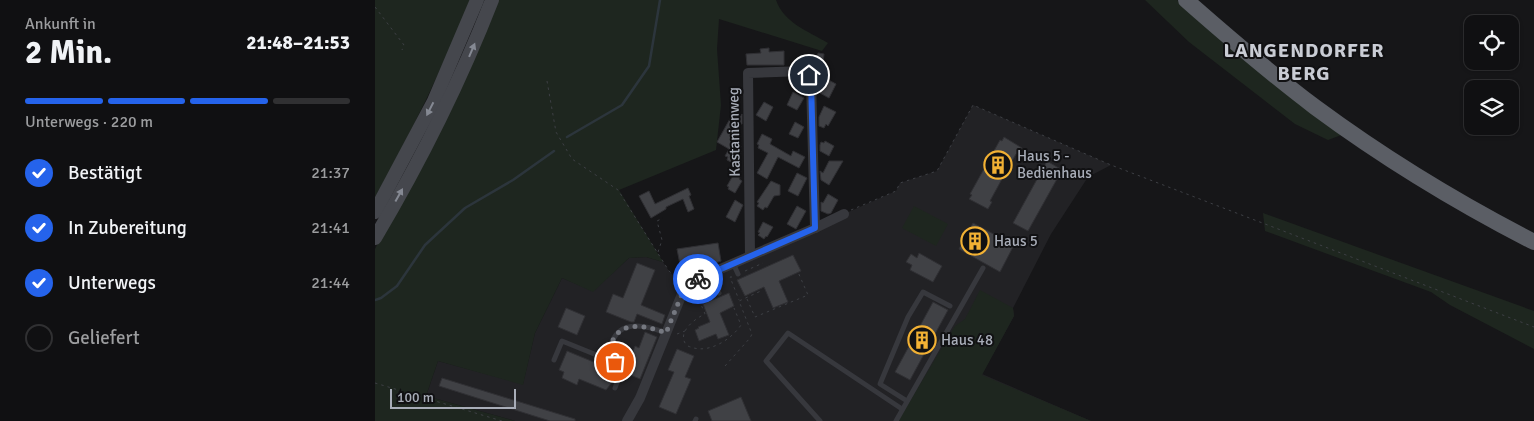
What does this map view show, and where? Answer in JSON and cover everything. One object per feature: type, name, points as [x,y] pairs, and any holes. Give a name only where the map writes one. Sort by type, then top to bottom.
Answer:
[{"type":"highway","points":[[1186,0],[1270,72],[1348,130],[1447,194],[1534,242]]},
{"type":"main road","points":[[375,212],[434,101],[477,0]]},
{"type":"main road","points":[[375,238],[415,167],[449,100],[492,0]]},
{"type":"street","name":"Kastanienweg","points":[[750,256],[748,73],[804,71],[809,75],[811,81],[815,228]]},
{"type":"street","points":[[627,421],[640,398],[686,284],[843,214]]},
{"type":"lane","points":[[733,263],[738,274]]},
{"type":"lane","points":[[896,421],[983,268]]},
{"type":"lane","points":[[710,273],[719,293]]},
{"type":"lane","points":[[907,401],[879,384],[908,316],[923,292],[950,306]]},
{"type":"lane","points":[[609,360],[609,347],[614,336],[623,330],[634,326],[648,326],[666,333]]},
{"type":"lane","points":[[820,421],[766,361],[788,333],[847,374],[866,383],[902,409]]},
{"type":"lane","points":[[554,360],[562,341],[615,362],[619,377],[615,388]]},
{"type":"path","points":[[375,7],[404,45],[403,50]]},
{"type":"path","points":[[547,81],[556,132],[572,159],[619,190],[669,271],[676,279],[686,284]]},
{"type":"path","points":[[843,214],[896,191],[900,183],[937,172],[973,105],[1111,165],[1534,327]]},
{"type":"path","points":[[658,252],[662,240],[657,221],[663,218]]},
{"type":"path","points":[[725,366],[752,334],[730,277],[763,263]]},
{"type":"path","points":[[746,297],[755,317],[808,295],[798,272]]},
{"type":"path","points":[[739,301],[763,290]]},
{"type":"path","points":[[719,293],[700,302],[705,314],[697,318],[685,331],[683,337],[685,343],[701,350],[731,337],[741,325],[734,308]]},
{"type":"path","points":[[375,383],[492,420],[502,421]]},
{"type":"shaded area","points":[[375,0],[470,0],[426,100],[375,197]]},
{"type":"shaded area","points":[[498,0],[776,0],[791,21],[828,43],[822,51],[719,19],[717,49],[721,105],[716,150],[619,190],[663,262],[646,257],[629,258],[593,292],[562,278],[535,333],[523,385],[438,361],[426,396],[515,421],[375,421],[375,249]]},
{"type":"shaded area","points":[[1145,0],[1177,0],[1230,47],[1344,134],[1328,140],[1295,124],[1189,42]]},
{"type":"shaded area","points":[[973,105],[1111,165],[1088,177],[1051,234],[1013,308],[1014,316],[982,374],[1091,421],[515,421],[426,396],[438,361],[523,384],[535,333],[562,278],[593,291],[629,258],[646,257],[663,262],[676,279],[686,284],[896,191],[900,183],[937,171]]},
{"type":"shaded area","points":[[914,206],[948,224],[936,246],[902,228]]},
{"type":"shaded area","points":[[1263,213],[1534,311],[1534,349],[1450,305],[1431,292],[1265,231]]},
{"type":"shaded area","points":[[980,290],[1013,308],[1014,316],[982,375],[1091,421],[898,421],[955,326],[965,319]]},
{"type":"building","points":[[769,48],[769,52],[784,51],[784,65],[747,65],[746,54],[761,53],[760,49]]},
{"type":"building","points":[[818,53],[824,54],[822,72],[815,71]]},
{"type":"building","points":[[825,78],[836,84],[829,98],[818,92]]},
{"type":"building","points":[[793,92],[804,98],[797,110],[787,105]]},
{"type":"building","points":[[764,102],[773,107],[766,121],[756,115]]},
{"type":"building","points":[[824,106],[836,112],[828,126],[826,124],[824,128],[819,126],[819,117]]},
{"type":"building","points":[[742,114],[742,124],[740,124],[731,141],[741,146],[739,150],[741,151],[735,164],[727,160],[728,157],[725,156],[729,149],[717,142],[731,117],[738,120]]},
{"type":"building","points":[[795,122],[804,127],[798,138],[789,134]]},
{"type":"building","points":[[762,134],[772,139],[770,144],[791,156],[793,151],[805,157],[799,168],[778,157],[767,179],[757,173],[768,153],[758,148],[759,145],[757,144]]},
{"type":"building","name":"Haus 5 - Bedienhaus","points":[[1004,137],[1022,148],[1018,155],[1016,154],[1002,179],[990,201],[992,202],[988,209],[969,199],[972,195],[970,194],[1000,140],[1002,141]]},
{"type":"building","points":[[825,141],[834,146],[829,156],[820,151],[821,142],[824,143]]},
{"type":"building","points":[[829,161],[843,161],[829,185],[821,180],[820,171],[823,173]]},
{"type":"building","name":"Haus 5 - Bedienhaus","points":[[1047,161],[1062,170],[1028,231],[1013,223]]},
{"type":"building","points":[[735,172],[741,175],[739,179],[742,181],[735,193],[728,189],[729,187],[727,186]]},
{"type":"building","points":[[797,173],[807,178],[798,196],[788,191]]},
{"type":"building","points":[[771,181],[780,185],[780,195],[774,196],[767,208],[765,207],[763,210],[757,206],[759,203],[757,202]]},
{"type":"building","points":[[688,188],[694,209],[688,212],[683,199],[666,207],[666,209],[651,218],[639,196],[649,191],[655,204]]},
{"type":"building","points":[[828,194],[838,200],[831,213],[828,214],[821,211],[821,202],[823,203]]},
{"type":"building","points":[[735,200],[743,205],[735,222],[726,217]]},
{"type":"building","points":[[797,206],[806,211],[796,229],[787,224]]},
{"type":"building","points":[[763,222],[773,227],[764,239],[758,235]]},
{"type":"building","points":[[973,223],[1014,245],[1000,272],[959,249]]},
{"type":"building","points":[[718,243],[721,261],[707,266],[707,262],[688,265],[690,274],[682,275],[677,249]]},
{"type":"building","points":[[919,253],[942,266],[933,282],[910,270],[912,265],[906,262],[911,254],[917,258]]},
{"type":"building","points":[[793,255],[801,271],[779,281],[788,302],[773,308],[764,287],[745,296],[737,280]]},
{"type":"building","points":[[637,263],[655,270],[641,305],[665,315],[662,324],[637,314],[634,322],[631,322],[606,312],[613,294],[623,298]]},
{"type":"building","points":[[729,293],[734,306],[720,313],[729,335],[718,339],[716,334],[699,341],[695,330],[710,322],[703,304]]},
{"type":"building","name":"Haus 48","points":[[933,302],[948,310],[910,380],[895,372]]},
{"type":"building","points":[[566,308],[585,316],[577,335],[558,327]]},
{"type":"building","points":[[645,332],[657,337],[640,379],[628,374],[634,358],[631,357],[635,346],[639,348]]},
{"type":"building","points":[[677,349],[694,356],[685,377],[691,379],[676,414],[659,407],[674,372],[668,370]]},
{"type":"building","points":[[567,351],[613,370],[614,376],[606,390],[579,379],[577,385],[562,378],[564,372],[559,370]]},
{"type":"building","points":[[442,378],[575,419],[575,421],[550,421],[439,386]]},
{"type":"building","points":[[741,397],[751,421],[712,421],[708,411]]},
{"type":"waterway","points":[[567,137],[622,105],[649,66],[660,0]]},
{"type":"waterway","points":[[375,300],[381,298],[397,286],[425,245],[465,208],[513,180],[554,151]]},
{"type":"way so far","points":[[615,362],[609,360],[609,347],[614,336],[634,326],[648,326],[666,333],[686,284],[698,279]]},
{"type":"place","name":"Haus 5 - Bedienhaus","points":[[998,165]]},
{"type":"place","name":"Haus 5","points":[[975,241]]},
{"type":"place","name":"Haus 48","points":[[922,340]]},
{"type":"district","name":"LANGENDORFER BERG","points":[[1304,62]]},
{"type":"route","points":[[698,279],[815,228],[811,81],[809,75]]}]
